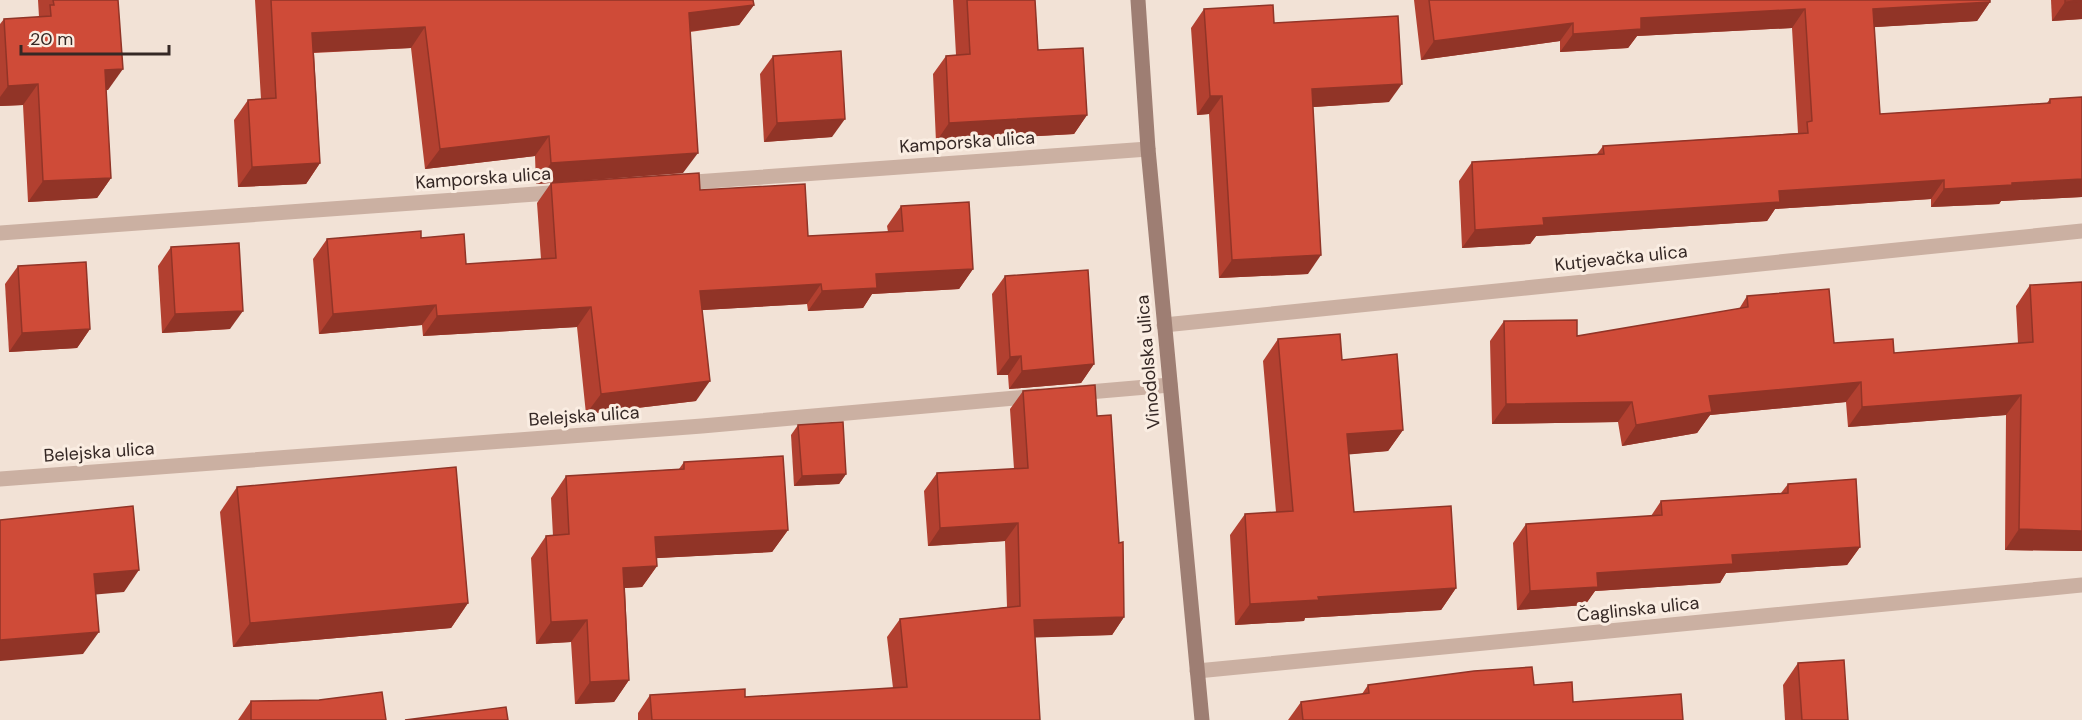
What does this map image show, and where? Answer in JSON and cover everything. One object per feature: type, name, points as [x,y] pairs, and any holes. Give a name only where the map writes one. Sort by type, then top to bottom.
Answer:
[{"type":"street","name":"Vinodolska ulica","points":[[1138,0],[1148,149],[1202,720]]},
{"type":"street","name":"Kamporska ulica","points":[[667,184],[1148,149]]},
{"type":"street","name":"Kamporska ulica","points":[[0,232],[584,190]]},
{"type":"street","name":"Kutjevačka ulica","points":[[1164,325],[2082,231]]},
{"type":"street","name":"Belejska ulica","points":[[0,479],[702,426],[1170,384]]},
{"type":"street","name":"Čaglinska ulica","points":[[1197,671],[2082,585]]},
{"type":"building","points":[[53,0],[118,0],[123,69],[105,70],[111,178],[43,181],[38,84],[8,86],[4,19],[51,16],[50,5],[54,5]]},
{"type":"building","points":[[271,0],[753,0],[754,5],[689,13],[698,153],[551,163],[549,136],[440,149],[425,27],[312,33],[320,163],[252,167],[248,100],[276,98]]},
{"type":"building","points":[[967,0],[1035,0],[1038,50],[1083,48],[1087,115],[949,123],[946,56],[970,54]]},
{"type":"building","points":[[1429,0],[1990,0],[1990,2],[1873,9],[1880,114],[2050,103],[2050,99],[2082,97],[2082,179],[1944,189],[1944,180],[1779,191],[1780,202],[1543,218],[1544,225],[1475,230],[1472,162],[1604,154],[1603,146],[1808,133],[1807,122],[1812,121],[1805,9],[1641,18],[1641,29],[1573,34],[1573,23],[1434,41]]},
{"type":"building","points":[[2065,0],[2082,0],[2082,1],[2065,2]]},
{"type":"building","points":[[1273,5],[1274,23],[1398,16],[1402,84],[1312,89],[1321,255],[1232,260],[1222,96],[1210,96],[1204,9]]},
{"type":"building","points":[[841,51],[845,119],[777,123],[773,56]]},
{"type":"building","points":[[699,173],[700,190],[805,184],[808,236],[903,231],[901,206],[969,202],[973,269],[876,274],[877,288],[822,291],[821,284],[700,291],[710,381],[601,394],[591,307],[437,316],[436,305],[333,314],[327,239],[421,231],[421,238],[464,234],[466,264],[556,258],[551,183]]},
{"type":"building","points":[[239,243],[243,311],[175,314],[171,247]]},
{"type":"building","points":[[86,262],[90,329],[22,333],[18,266]]},
{"type":"building","points":[[1088,270],[1094,364],[1022,371],[1021,356],[1010,357],[1005,276]]},
{"type":"building","points":[[2082,282],[2082,531],[2019,529],[2021,395],[1862,407],[1861,382],[1709,396],[1712,412],[1636,425],[1632,402],[1506,404],[1504,321],[1577,320],[1577,336],[1748,307],[1747,296],[1829,289],[1834,343],[1893,339],[1894,353],[2033,342],[2030,285]]},
{"type":"building","points":[[1340,334],[1342,360],[1397,354],[1403,430],[1347,434],[1354,512],[1451,506],[1456,588],[1250,604],[1245,514],[1293,511],[1278,339]]},
{"type":"building","points":[[1095,385],[1097,416],[1111,415],[1119,543],[1123,542],[1124,617],[1034,620],[1040,720],[652,720],[650,695],[745,689],[745,697],[907,687],[900,619],[1020,606],[1018,523],[940,528],[937,473],[1028,468],[1023,391]]},
{"type":"building","points":[[843,422],[846,474],[802,476],[798,425]]},
{"type":"building","points":[[783,456],[788,530],[655,537],[657,566],[623,568],[629,680],[590,682],[587,620],[551,622],[546,536],[569,534],[566,476],[684,469],[684,462]]},
{"type":"building","points":[[456,467],[468,603],[250,623],[237,487]]},
{"type":"building","points":[[1856,479],[1860,547],[1732,555],[1733,564],[1597,573],[1598,587],[1530,591],[1526,524],[1662,515],[1661,501],[1788,493],[1788,484]]},
{"type":"building","points":[[133,506],[139,570],[94,574],[99,632],[0,640],[0,520]]},
{"type":"building","points":[[1844,660],[1848,720],[1802,720],[1798,663]]},
{"type":"building","points":[[1532,667],[1534,685],[1572,682],[1573,702],[1681,694],[1683,720],[1303,720],[1301,702],[1369,693],[1368,685],[1474,671]]},
{"type":"building","points":[[382,692],[386,720],[251,720],[251,701],[319,700]]},
{"type":"building","points":[[506,707],[508,720],[405,720]]}]
